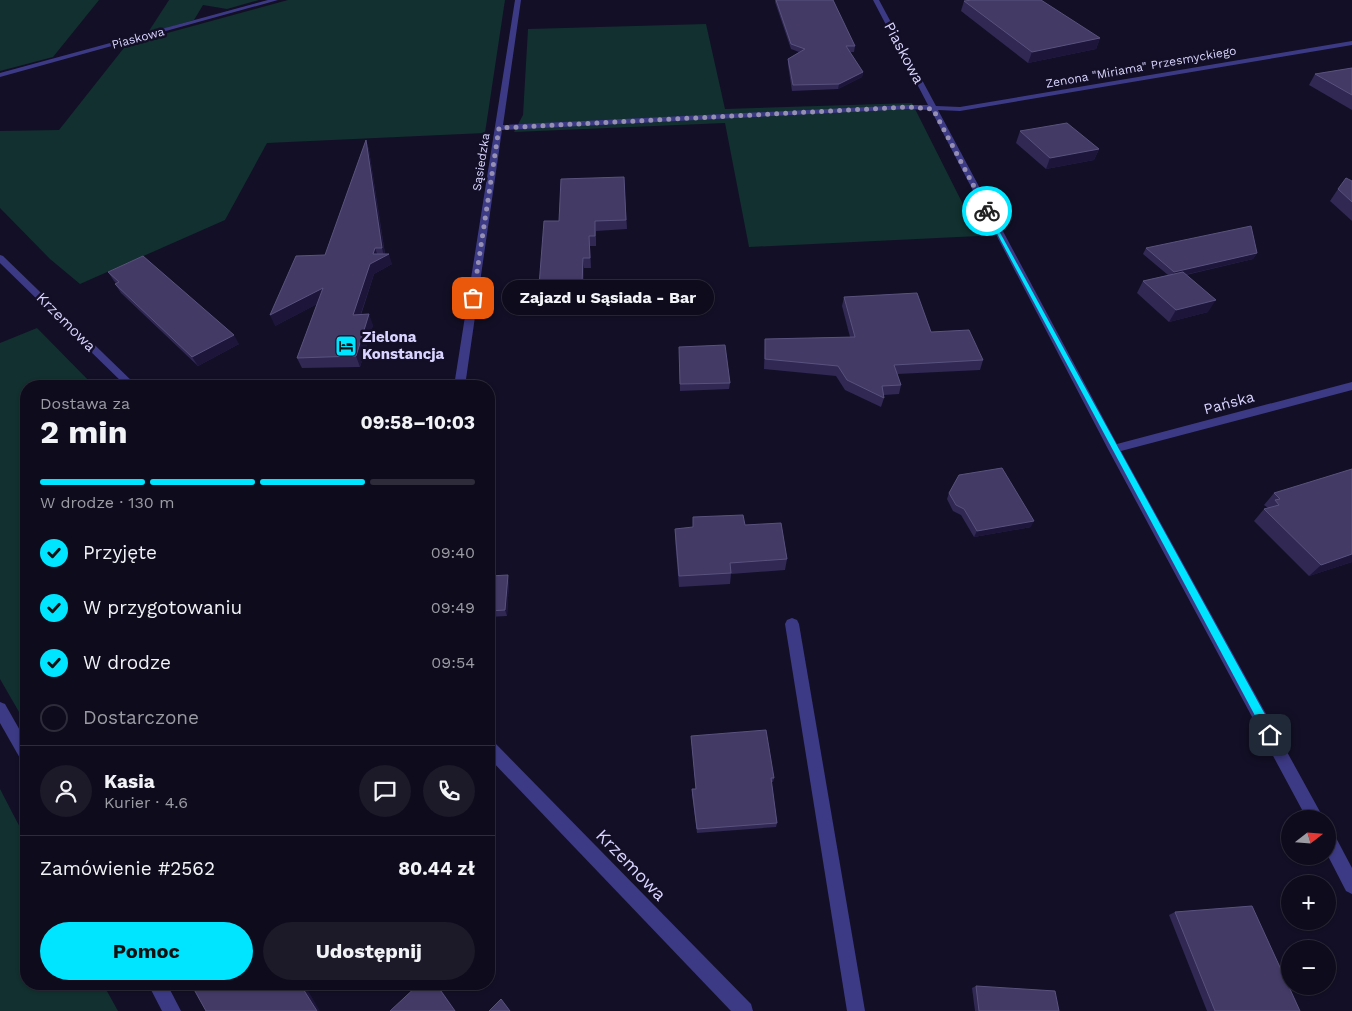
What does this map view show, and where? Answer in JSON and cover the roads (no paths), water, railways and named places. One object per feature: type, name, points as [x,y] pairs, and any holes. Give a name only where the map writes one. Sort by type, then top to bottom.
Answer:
[{"type":"street","name":"Piaskowa","points":[[0,75],[275,0]]},
{"type":"street","name":"Sąsiedzka","points":[[461,380],[518,0]]},
{"type":"street","name":"Piaskowa","points":[[876,0],[1114,449],[1311,810]]},
{"type":"street","name":"Zenona \"Miriama\" Przesmyckiego","points":[[499,128],[908,107],[960,109],[1352,42]]},
{"type":"street","name":"Krzemowa","points":[[0,258],[126,380]]},
{"type":"street","name":"Pańska","points":[[1114,449],[1352,386]]},
{"type":"street","points":[[792,624],[856,1011]]},
{"type":"street","points":[[0,708],[20,744]]},
{"type":"street","name":"Krzemowa","points":[[495,753],[744,1011]]},
{"type":"street","points":[[1336,855],[1352,885]]},
{"type":"street","points":[[160,990],[172,1011]]},
{"type":"place","name":"Zajazd u Sąsiada - Bar","points":[[473,298]]},
{"type":"place","name":"Zielona Konstancja","points":[[346,346]]}]
